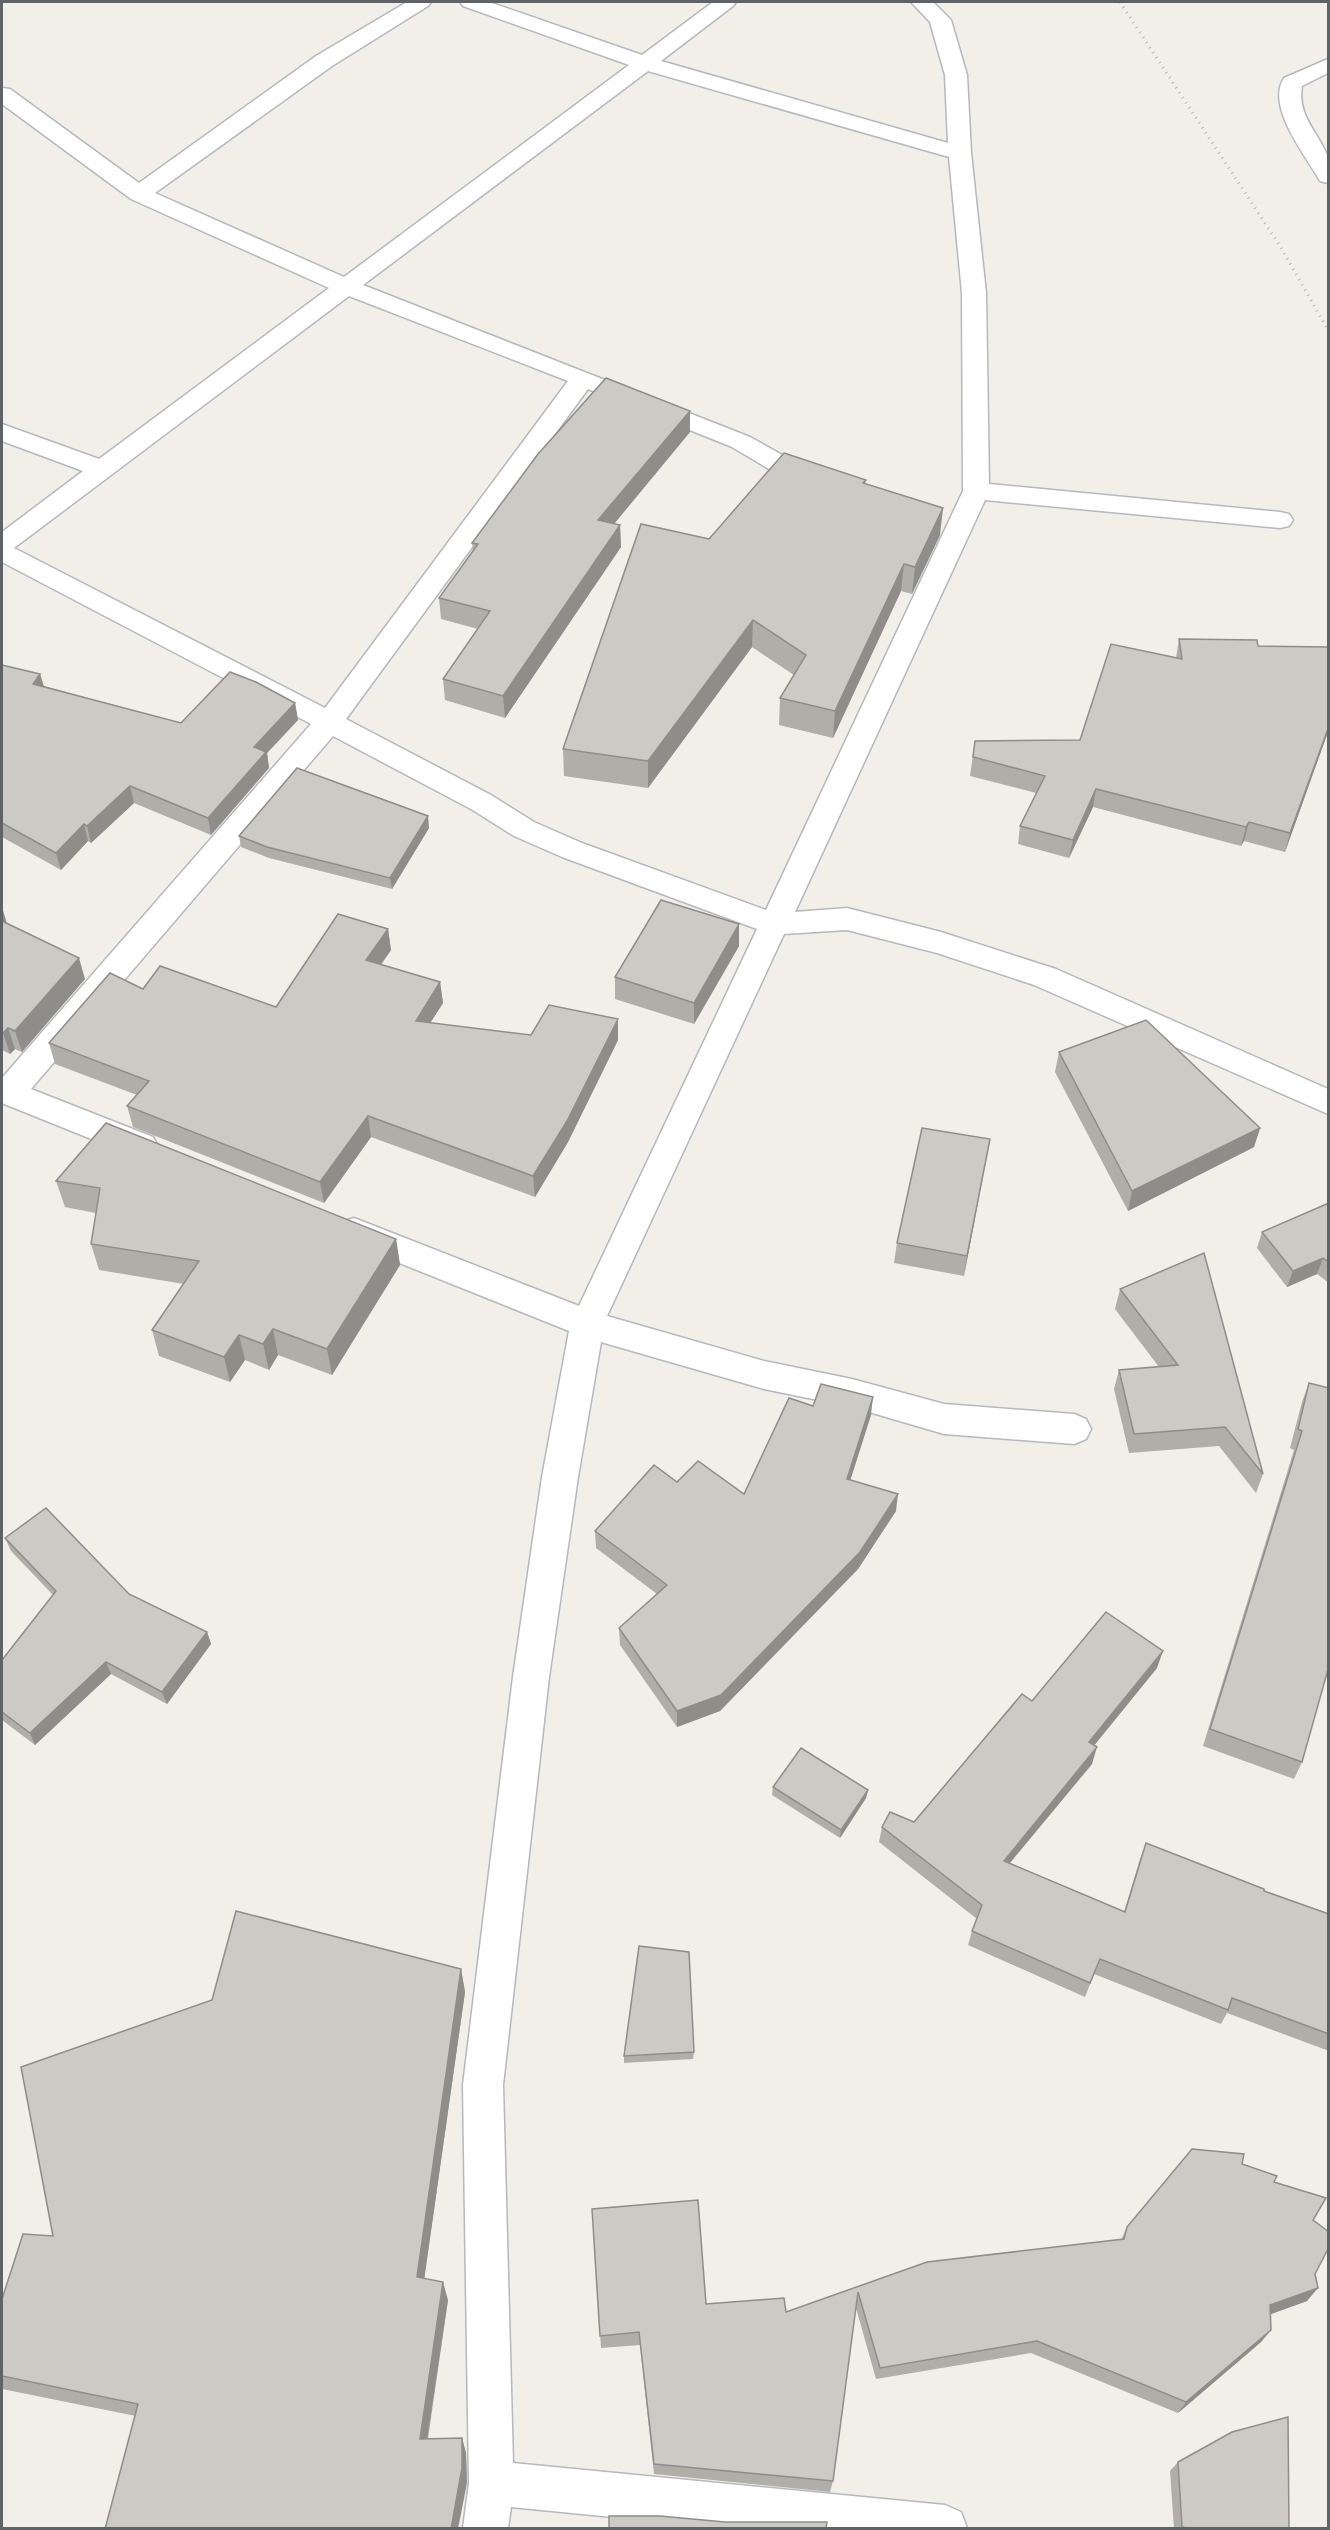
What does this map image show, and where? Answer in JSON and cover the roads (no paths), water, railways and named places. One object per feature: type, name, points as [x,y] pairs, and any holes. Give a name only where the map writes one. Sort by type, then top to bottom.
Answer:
[{"type":"street","points":[[139,194],[324,61],[421,2]]},
{"type":"street","points":[[470,2],[645,63],[960,153]]},
{"type":"street","points":[[2,544],[726,2]]},
{"type":"street","points":[[486,2529],[491,2483],[483,2085],[531,1677],[560,1477],[587,1323],[774,924],[954,515],[976,490],[974,293],[960,153],[956,75],[940,20],[921,2]]},
{"type":"street","points":[[1329,65],[1292,82],[1289,100],[1294,116],[1329,176]]},
{"type":"street","points":[[2,94],[139,194],[348,287],[741,442],[793,472],[841,488]]},
{"type":"street","points":[[165,1155],[5,1092],[329,722],[583,378]]},
{"type":"street","points":[[2,432],[103,469]]},
{"type":"street","points":[[976,490],[1280,520]]},
{"type":"street","points":[[2,552],[481,802],[524,829],[572,850],[774,924],[847,919],[951,946],[1045,977],[1329,1102]]},
{"type":"street","points":[[332,1222],[587,1323],[764,1376],[852,1393],[944,1419],[1074,1429]]},
{"type":"street","points":[[491,2483],[945,2529]]},
{"type":"railway","points":[[1120,2],[1280,246],[1328,330]]}]
